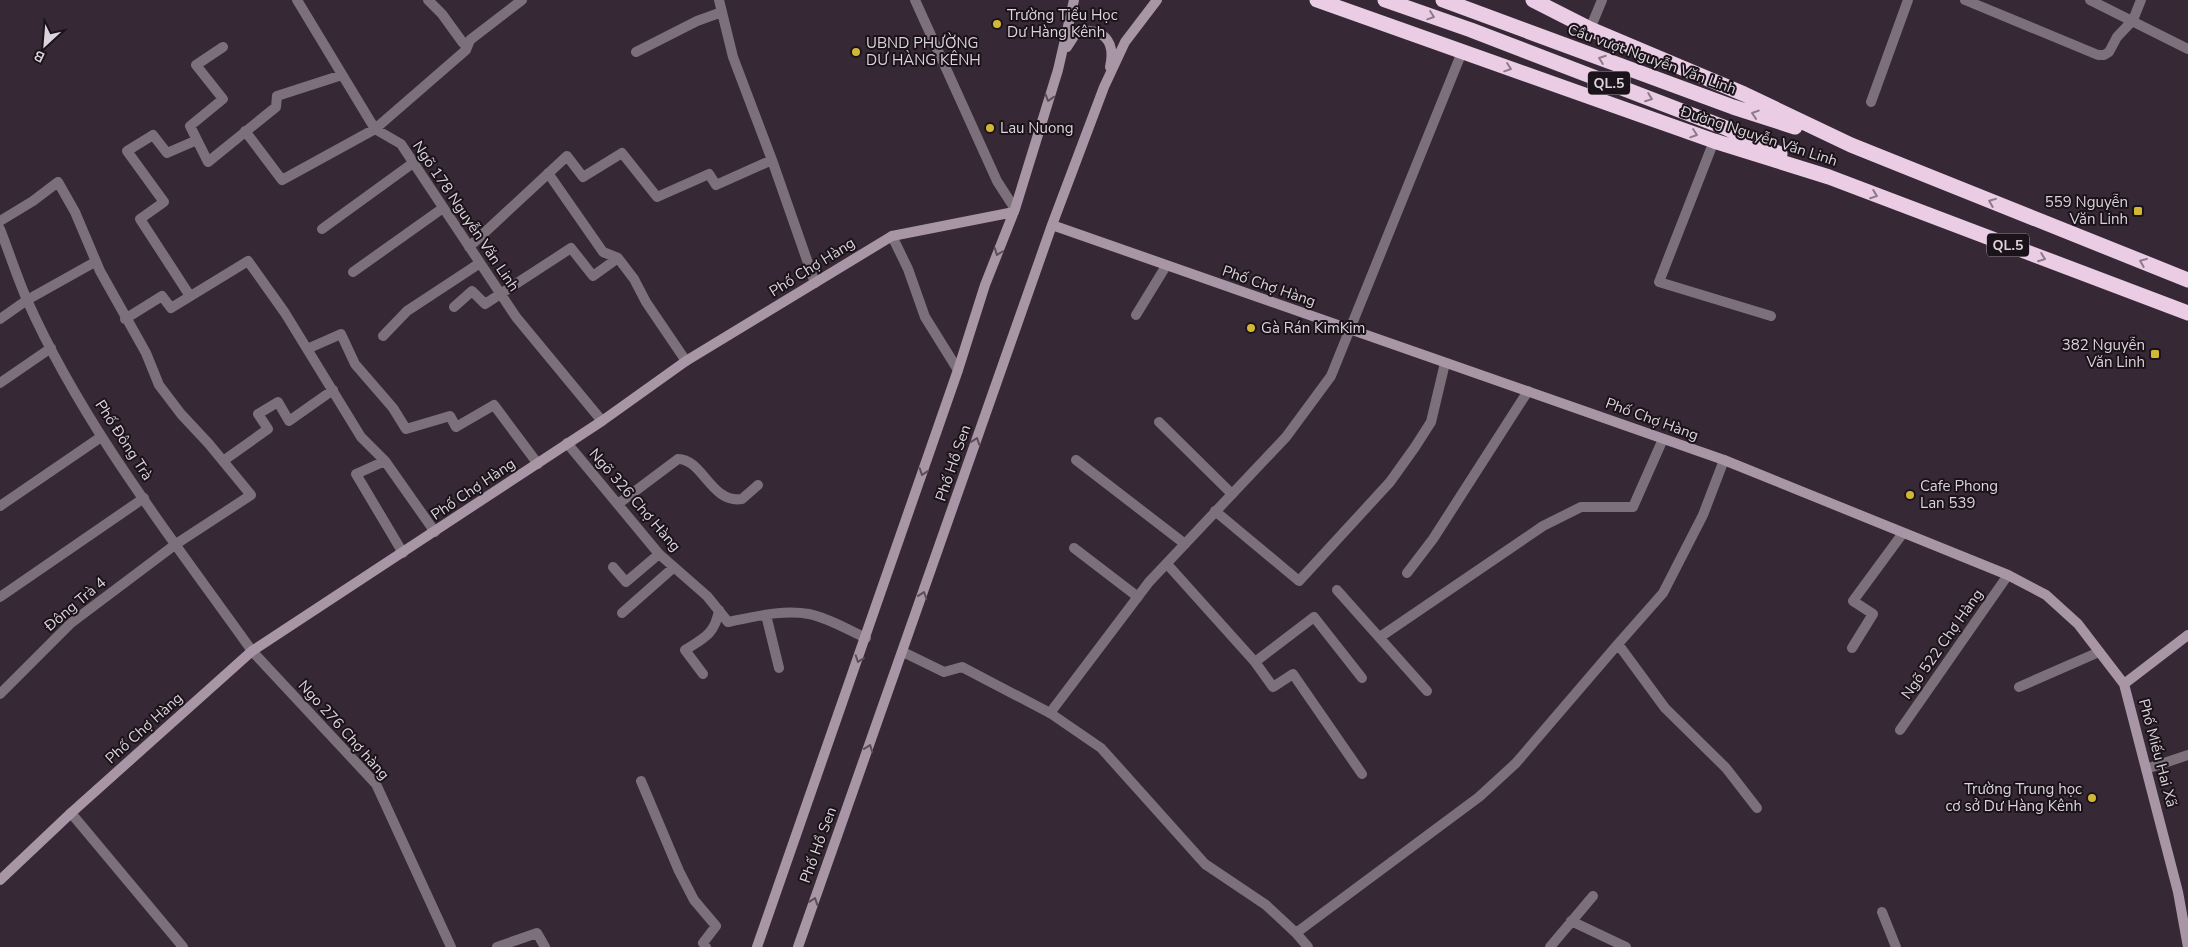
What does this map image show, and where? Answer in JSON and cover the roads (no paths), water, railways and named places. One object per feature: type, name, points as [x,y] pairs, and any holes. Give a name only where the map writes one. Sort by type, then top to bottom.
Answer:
[{"type":"highway","name":"Đường Nguyễn Văn Linh","points":[[1317,0],[1714,141],[1828,178],[2188,313]]},
{"type":"highway","points":[[1335,0],[1347,10]]},
{"type":"highway","name":"QL.5","points":[[1386,0],[1471,30],[1726,128],[1828,178]]},
{"type":"highway","name":"Cầu vượt Nguyễn Văn Linh","points":[[1443,0],[1733,107],[1851,145]]},
{"type":"highway","name":"Đường Nguyễn Văn Linh","points":[[1533,0],[1590,29],[1744,94],[1851,145],[2188,280]]},
{"type":"street","name":"Ngõ 178 Nguyễn Văn Linh","points":[[297,0],[375,129],[401,144],[516,317],[602,422]]},
{"type":"street","points":[[428,0],[442,14],[463,43],[468,45]]},
{"type":"street","points":[[245,131],[282,180],[375,129],[429,84],[468,45],[470,40],[522,0]]},
{"type":"street","points":[[719,0],[733,57],[772,160],[814,283]]},
{"type":"street","points":[[915,0],[997,181],[1015,211]]},
{"type":"street","name":"Phố Hồ Sen","points":[[757,947],[866,638],[986,285],[1015,211],[1058,70],[1074,0]]},
{"type":"street","name":"Phố Hồ Sen","points":[[798,947],[1052,226],[1104,87],[1125,42],[1157,0]]},
{"type":"street","points":[[1590,29],[1602,0]]},
{"type":"street","points":[[1871,102],[1908,0]]},
{"type":"street","points":[[1965,0],[2098,55],[2104,55],[2109,52],[2117,37],[2133,20],[2141,0]]},
{"type":"street","points":[[2090,0],[2188,49]]},
{"type":"street","points":[[636,52],[697,21],[722,12]]},
{"type":"street","points":[[1058,70],[1070,40],[1076,33],[1088,30],[1099,33],[1107,39],[1112,48],[1112,56],[1104,87]]},
{"type":"street","points":[[223,47],[196,65],[223,99],[190,126],[208,162],[276,107],[277,96],[342,75]]},
{"type":"street","points":[[1050,714],[1138,596],[1215,511],[1286,437],[1331,376],[1462,52]]},
{"type":"street","points":[[190,296],[140,219],[164,202],[127,151],[154,135],[167,153],[197,140]]},
{"type":"street","points":[[1714,141],[1659,282],[1771,316]]},
{"type":"street","points":[[470,247],[567,156],[582,177],[622,152],[657,197],[709,174],[716,186],[772,160]]},
{"type":"street","points":[[322,228],[413,163]]},
{"type":"street","points":[[548,173],[603,252],[618,258],[634,279],[646,302],[686,361]]},
{"type":"street","points":[[0,221],[33,202],[58,182],[75,212],[95,262],[125,319],[146,353],[159,385],[181,414],[223,462],[268,429],[258,414],[278,402],[289,421],[333,390]]},
{"type":"street","points":[[353,272],[443,208]]},
{"type":"street","name":"Phố Chợ Hàng","points":[[0,880],[71,813],[252,651],[403,554],[602,422],[686,361],[892,236],[1015,211]]},
{"type":"street","name":"Phố Chợ Hàng","points":[[1052,226],[1724,460],[2008,575],[2046,595],[2078,624],[2124,684]]},
{"type":"street","name":"Phố Đông Trà","points":[[0,229],[27,300],[51,348],[101,437],[252,651]]},
{"type":"street","points":[[892,236],[908,269],[925,317],[958,370]]},
{"type":"street","points":[[454,307],[472,291],[485,304],[571,248],[593,276],[618,258]]},
{"type":"street","points":[[125,319],[162,296],[171,308],[248,261],[307,348],[361,437],[385,461],[435,532]]},
{"type":"street","points":[[0,319],[27,300],[95,262]]},
{"type":"street","points":[[382,336],[406,311],[480,264]]},
{"type":"street","points":[[1136,315],[1166,266]]},
{"type":"street","points":[[307,348],[341,334],[354,364],[393,408],[406,429],[450,416],[456,427],[494,405],[538,464]]},
{"type":"street","points":[[0,383],[51,348]]},
{"type":"street","points":[[1215,511],[1299,581],[1390,482],[1415,447],[1431,422],[1444,362]]},
{"type":"street","points":[[1407,573],[1433,539],[1528,391]]},
{"type":"street","points":[[1159,422],[1232,494]]},
{"type":"street","points":[[0,506],[101,437]]},
{"type":"street","points":[[1380,638],[1543,526],[1581,507],[1633,507],[1663,439]]},
{"type":"street","name":"Ngõ 326 Chợ Hàng","points":[[567,444],[659,554],[707,596],[728,622],[766,615],[807,614],[820,617],[866,638]]},
{"type":"street","points":[[618,504],[678,460],[685,459],[716,490],[732,499],[742,500],[758,485]]},
{"type":"street","points":[[1076,460],[1185,544]]},
{"type":"street","points":[[1296,933],[1479,797],[1516,763],[1618,644],[1664,594],[1703,515],[1724,460]]},
{"type":"street","points":[[385,461],[356,474],[403,554]]},
{"type":"street","name":"Đông Trà 4","points":[[0,694],[71,624],[176,544],[251,495],[223,462]]},
{"type":"street","points":[[0,597],[144,498]]},
{"type":"street","points":[[1852,648],[1873,614],[1854,601],[1903,533]]},
{"type":"street","points":[[1074,548],[1138,596]]},
{"type":"street","points":[[613,567],[626,582],[659,554]]},
{"type":"street","points":[[1167,564],[1255,662],[1273,687],[1293,674],[1362,774]]},
{"type":"street","points":[[622,613],[673,568]]},
{"type":"street","name":"Ngõ 522 Chợ Hàng","points":[[1900,730],[2008,575]]},
{"type":"street","points":[[1337,590],[1427,690]]},
{"type":"street","points":[[704,674],[685,650],[708,635],[715,628],[719,610]]},
{"type":"street","points":[[766,615],[779,668]]},
{"type":"street","points":[[1255,662],[1314,617],[1362,678]]},
{"type":"street","points":[[2124,684],[2188,635]]},
{"type":"street","points":[[1618,644],[1665,708],[1726,768],[1757,808]]},
{"type":"street","name":"Ngo 276 Chợ hàng","points":[[252,651],[376,784],[450,947]]},
{"type":"street","points":[[903,652],[944,672],[962,667],[1050,714],[1101,748],[1205,864],[1266,905],[1308,947]]},
{"type":"street","points":[[2019,688],[2099,652]]},
{"type":"street","name":"Phố Miếu Hai Xã","points":[[2124,684],[2178,892],[2188,947]]},
{"type":"street","points":[[2146,769],[2188,755]]},
{"type":"street","points":[[641,781],[694,900],[716,926],[703,946]]},
{"type":"street","points":[[71,813],[183,947]]},
{"type":"street","points":[[1550,947],[1593,896]]},
{"type":"street","points":[[1882,912],[1896,947]]},
{"type":"street","points":[[1571,922],[1626,947]]},
{"type":"street","points":[[497,947],[538,933],[545,947]]},
{"type":"place","name":"Trường Tiểu Học Dư Hàng Kênh","points":[[997,24]]},
{"type":"place","name":"UBND PHƯỜNG DƯ HÀNG KÊNH","points":[[856,52]]},
{"type":"place","name":"Lau Nuong","points":[[990,128]]},
{"type":"place","name":"559 Nguyễn Văn Linh","points":[[2138,211]]},
{"type":"place","name":"Gà Rán KimKim","points":[[1251,328]]},
{"type":"place","name":"382 Nguyễn Văn Linh","points":[[2155,354]]},
{"type":"place","name":"Cafe Phong Lan 539","points":[[1910,495]]},
{"type":"place","name":"Trường Trung học cơ sở Dư Hàng Kênh","points":[[2092,798]]}]
